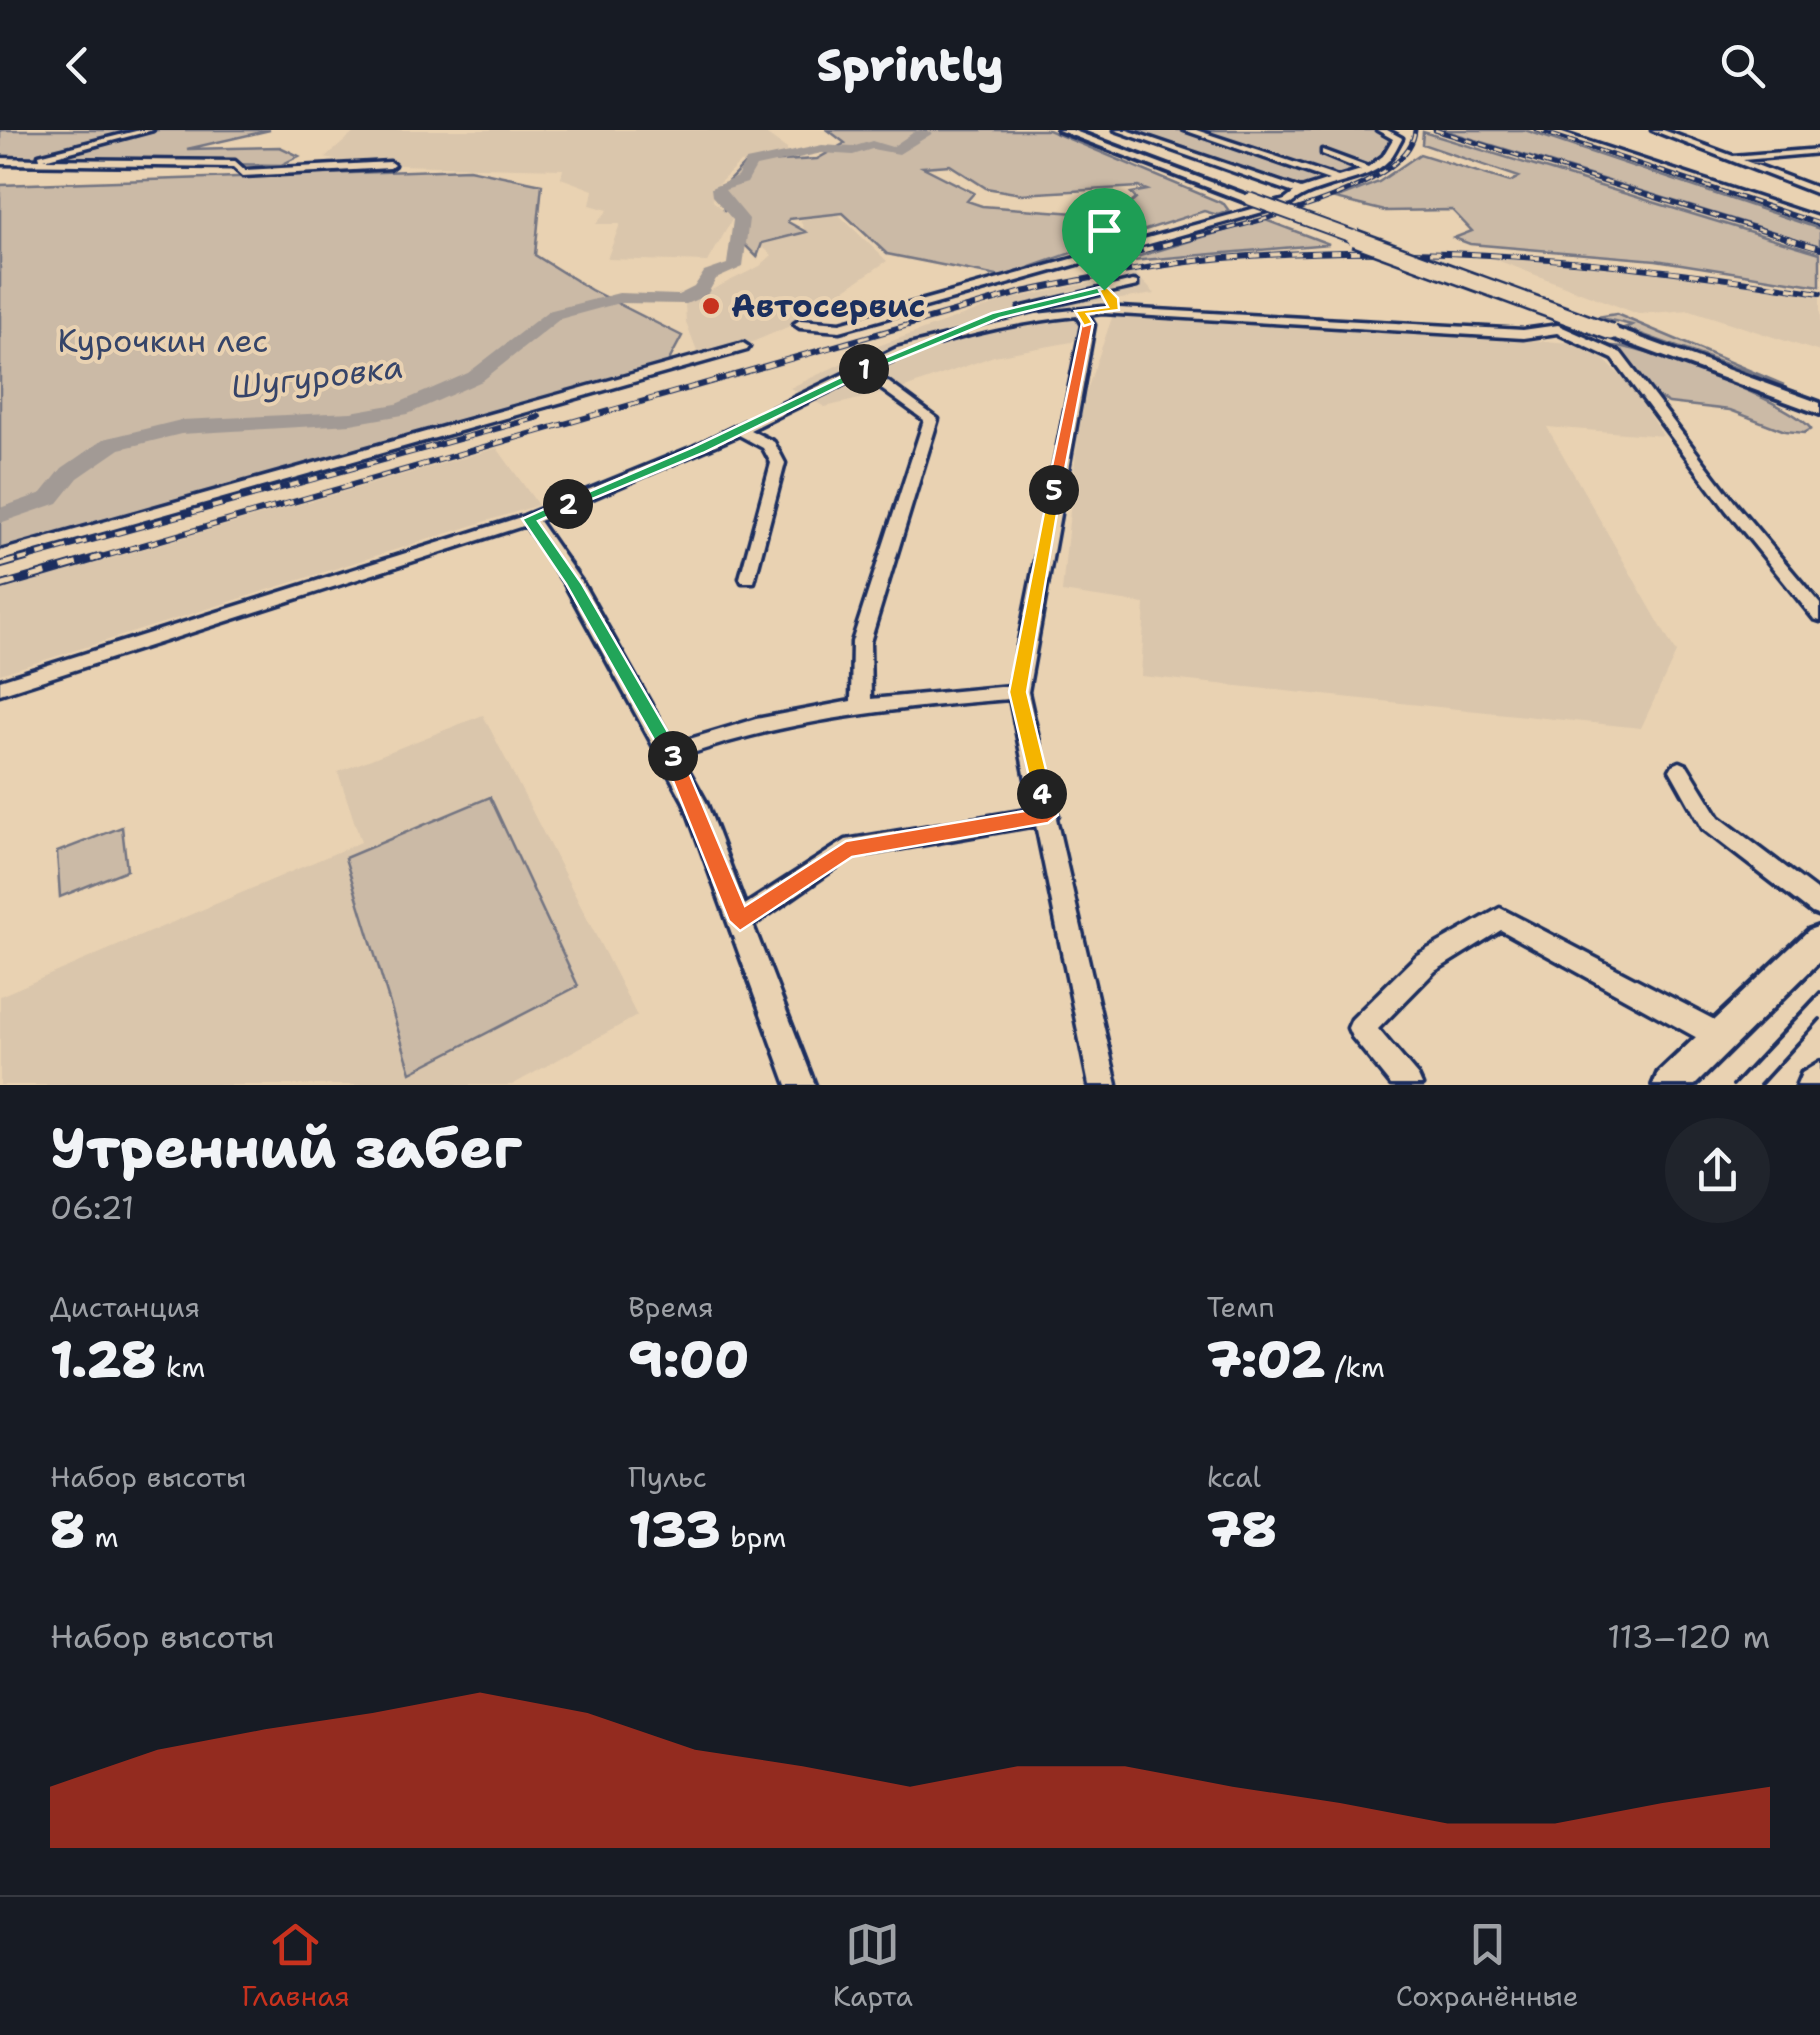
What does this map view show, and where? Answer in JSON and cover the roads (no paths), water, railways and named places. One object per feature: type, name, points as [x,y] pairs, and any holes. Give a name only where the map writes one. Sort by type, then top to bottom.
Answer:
[{"type":"main road","points":[[1063,130],[1820,407]]},
{"type":"main road","points":[[1670,1085],[1820,940]]},
{"type":"main road","points":[[1814,1085],[1820,1079]]},
{"type":"street","points":[[31,162],[148,130]]},
{"type":"street","points":[[1119,130],[1300,192]]},
{"type":"street","points":[[1188,130],[1338,180]]},
{"type":"street","points":[[800,324],[840,326],[1288,202],[1300,192],[1368,170],[1386,158],[1398,138],[1381,130]]},
{"type":"street","points":[[1550,132],[1594,130]]},
{"type":"street","points":[[1656,130],[1820,192]]},
{"type":"street","points":[[1550,132],[1820,221]]},
{"type":"street","points":[[1325,152],[1368,170]]},
{"type":"street","points":[[1732,158],[1820,152]]},
{"type":"street","points":[[0,161],[235,164],[243,173],[390,165]]},
{"type":"street","points":[[0,688],[530,519],[740,430],[902,351],[996,315],[1133,284]]},
{"type":"street","points":[[1104,290],[1113,298],[1114,310]]},
{"type":"street","points":[[902,351],[995,326],[1080,311],[1523,334],[1558,329],[1617,356],[1730,507],[1820,615]]},
{"type":"street","points":[[1080,311],[1088,324],[1018,692],[1048,815],[1103,1085]]},
{"type":"street","points":[[0,556],[744,347]]},
{"type":"street","points":[[861,704],[861,642],[932,418],[863,370]]},
{"type":"street","points":[[740,430],[768,444],[778,463],[748,578]]},
{"type":"street","points":[[530,519],[574,584],[671,753],[801,1085]]},
{"type":"street","points":[[671,753],[727,731],[861,704],[1018,692]]},
{"type":"street","points":[[1680,770],[1710,823],[1820,906]]},
{"type":"street","points":[[740,921],[846,849],[1048,815]]},
{"type":"street","points":[[1408,1085],[1361,1028],[1426,963],[1500,918],[1721,1037]]},
{"type":"waterway","name":"Шугуровка","points":[[0,516],[50,498],[70,473],[112,444],[181,427],[351,418],[401,410],[475,377],[554,315],[619,298],[680,300],[701,291],[710,276],[735,267],[741,219],[717,193],[718,188],[742,180],[751,164],[822,149],[853,151],[872,145],[894,151],[927,133],[923,130]]},
{"type":"tram line","points":[[1733,1085],[1820,992]]},
{"type":"tram line","points":[[1760,1085],[1820,1019]]},
{"type":"railway","points":[[1182,240],[1278,216],[1353,188],[1384,171],[1406,152],[1415,130]]},
{"type":"railway","points":[[1435,130],[1795,240]]},
{"type":"railway","points":[[1537,130],[1820,224]]},
{"type":"railway","points":[[1104,260],[1192,238]]},
{"type":"railway","points":[[1787,238],[1820,248]]},
{"type":"railway","points":[[91,560],[1023,292],[1148,268],[1299,253],[1449,253],[1597,263],[1820,293]]},
{"type":"railway","points":[[19,560],[539,417]]},
{"type":"railway","points":[[0,565],[28,557]]},
{"type":"railway","points":[[0,586],[100,557]]},
{"type":"place","name":"Автосервис","points":[[711,306]]},
{"type":"park label","name":"Курочкин лес","points":[[163,341]]}]
